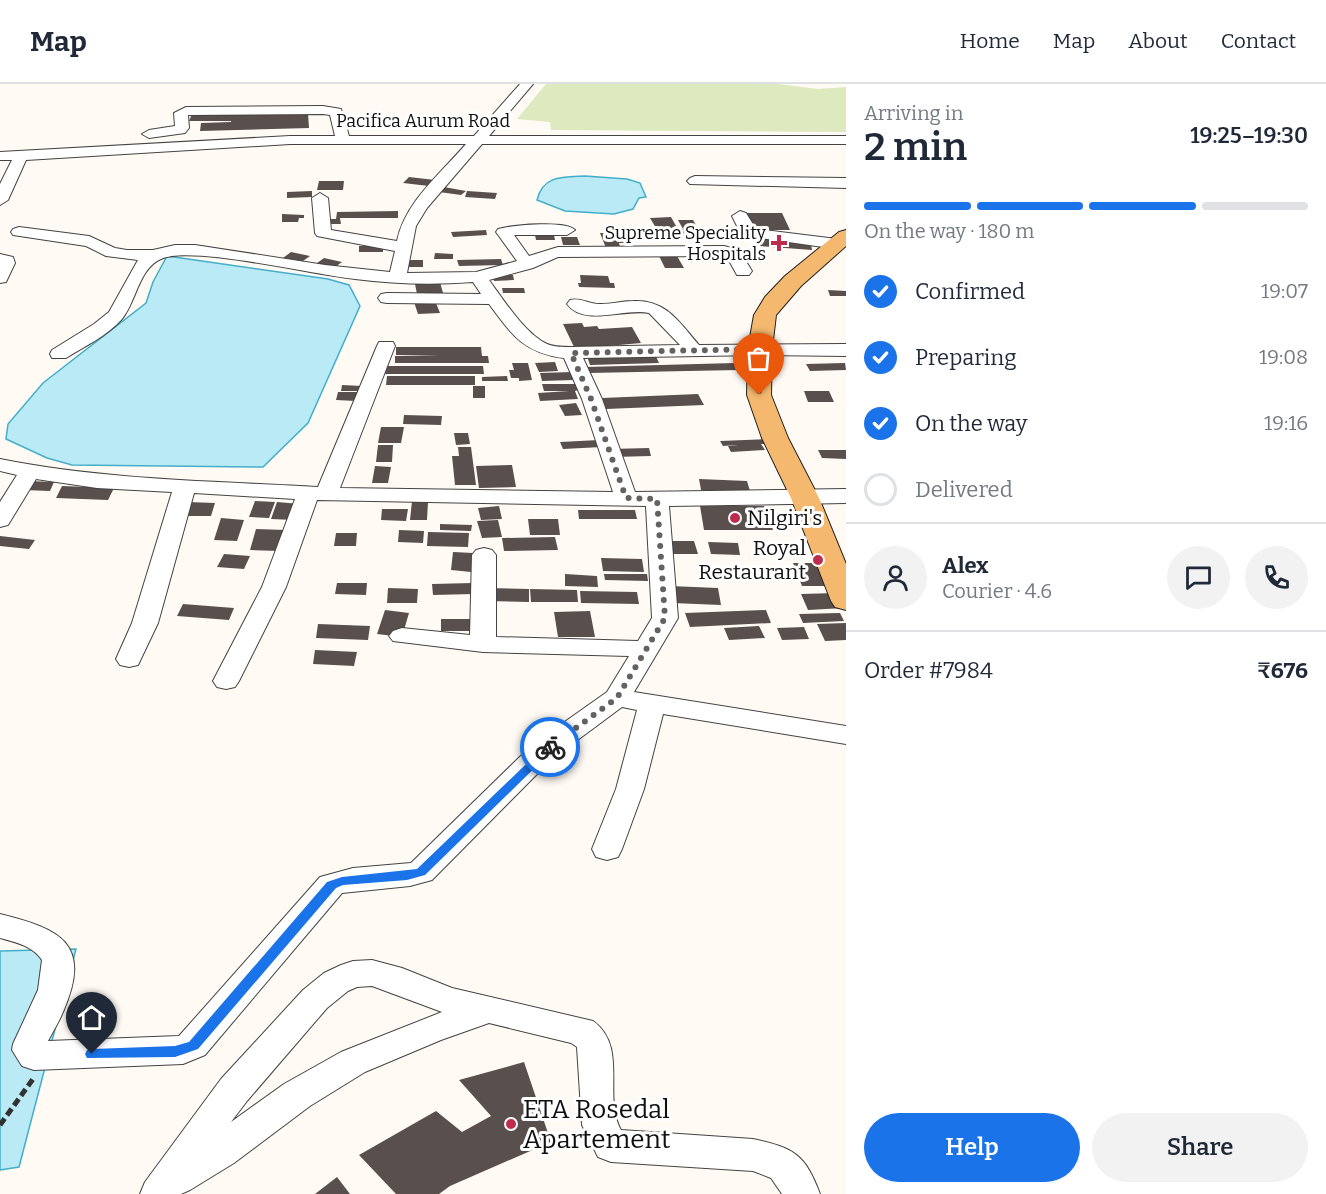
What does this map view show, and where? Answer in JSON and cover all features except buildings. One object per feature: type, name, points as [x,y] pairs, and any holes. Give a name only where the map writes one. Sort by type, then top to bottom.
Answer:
[{"type":"main road","points":[[843,243],[794,280],[773,302],[765,315],[766,349],[759,395],[775,438],[826,497],[846,543]]},
{"type":"main road","points":[[826,497],[846,601]]},
{"type":"street","points":[[397,279],[408,226],[420,206],[527,84]]},
{"type":"street","points":[[138,134],[180,130],[182,128],[181,113],[186,111],[323,110],[336,112],[342,136]]},
{"type":"street","name":"Pacifica Aurum Road","points":[[0,156],[290,140],[846,135]]},
{"type":"street","name":"Pacifica Aurum Road","points":[[0,150],[51,153],[100,142],[287,136],[846,140]]},
{"type":"street","points":[[0,200],[21,156]]},
{"type":"street","points":[[695,181],[846,183]]},
{"type":"street","points":[[320,198],[323,233],[402,247]]},
{"type":"street","points":[[740,216],[746,229],[752,233],[843,243]]},
{"type":"street","points":[[527,264],[504,232],[567,230]]},
{"type":"street","points":[[19,232],[89,242],[118,254],[153,255],[207,251],[336,273],[415,280],[478,277],[527,264],[537,256],[558,252],[719,250],[733,254],[743,271]]},
{"type":"street","points":[[59,354],[111,320],[121,309],[142,266],[153,255]]},
{"type":"street","points":[[0,259],[8,263],[0,278]]},
{"type":"street","points":[[478,277],[537,346],[552,351],[571,353],[766,349],[846,350]]},
{"type":"street","points":[[387,298],[495,299]]},
{"type":"street","points":[[576,304],[591,309],[645,308],[657,310],[694,350]]},
{"type":"street","points":[[226,681],[274,587],[386,346]]},
{"type":"street","points":[[571,353],[591,399],[626,498]]},
{"type":"street","points":[[0,465],[97,481],[317,494],[657,499],[826,497]]},
{"type":"street","points":[[0,520],[30,471]]},
{"type":"street","points":[[129,659],[145,623],[185,485]]},
{"type":"street","points":[[0,926],[38,936],[49,943],[56,952],[58,962],[52,997],[47,1012],[33,1035],[29,1050],[34,1056],[175,1052],[193,1046],[331,885],[342,881],[407,876],[421,872],[543,752],[617,698],[665,618],[657,499]]},
{"type":"street","points":[[483,644],[484,555]]},
{"type":"street","points":[[402,636],[483,644],[648,649]]},
{"type":"street","points":[[617,698],[846,735]]},
{"type":"street","points":[[607,849],[630,789],[652,704]]},
{"type":"street","points":[[164,1188],[234,1090],[315,999],[336,982],[353,974],[372,973],[390,977],[448,999],[581,1031],[589,1037],[594,1046],[599,1125],[604,1138],[611,1146],[753,1155],[774,1159],[788,1168],[801,1194]]},
{"type":"street","points":[[164,1188],[221,1151],[297,1095],[353,1062],[429,1030],[488,1010]]},
{"type":"path","points":[[0,1125],[50,1056]]},
{"type":"green space","points":[[546,84],[778,84],[818,89],[846,87],[846,132],[551,130],[550,122],[517,119]]},
{"type":"water","points":[[585,176],[627,179],[640,183],[646,197],[639,198],[633,209],[614,214],[565,211],[537,200],[544,186],[555,179]]},
{"type":"water","points":[[167,256],[328,279],[349,285],[360,306],[308,423],[263,467],[72,465],[47,458],[6,439],[8,424],[43,383],[146,303],[153,282]]},
{"type":"water","points":[[76,949],[19,1167],[0,1170],[0,951]]},
{"type":"way so far","points":[[550,747],[617,698],[665,618],[657,499],[626,498],[591,399],[571,353],[760,349],[759,395]]},
{"type":"place","name":"Supreme Speciality Hospitals","points":[[779,243]]},
{"type":"place","name":"Nilgiri's","points":[[735,518]]},
{"type":"place","name":"Royal Restaurant","points":[[818,560]]},
{"type":"place","name":"ETA Rosedal Apartement","points":[[511,1124]]},
{"type":"route","points":[[92,1054],[175,1052],[193,1046],[331,885],[342,881],[407,876],[421,872],[550,747]]}]
